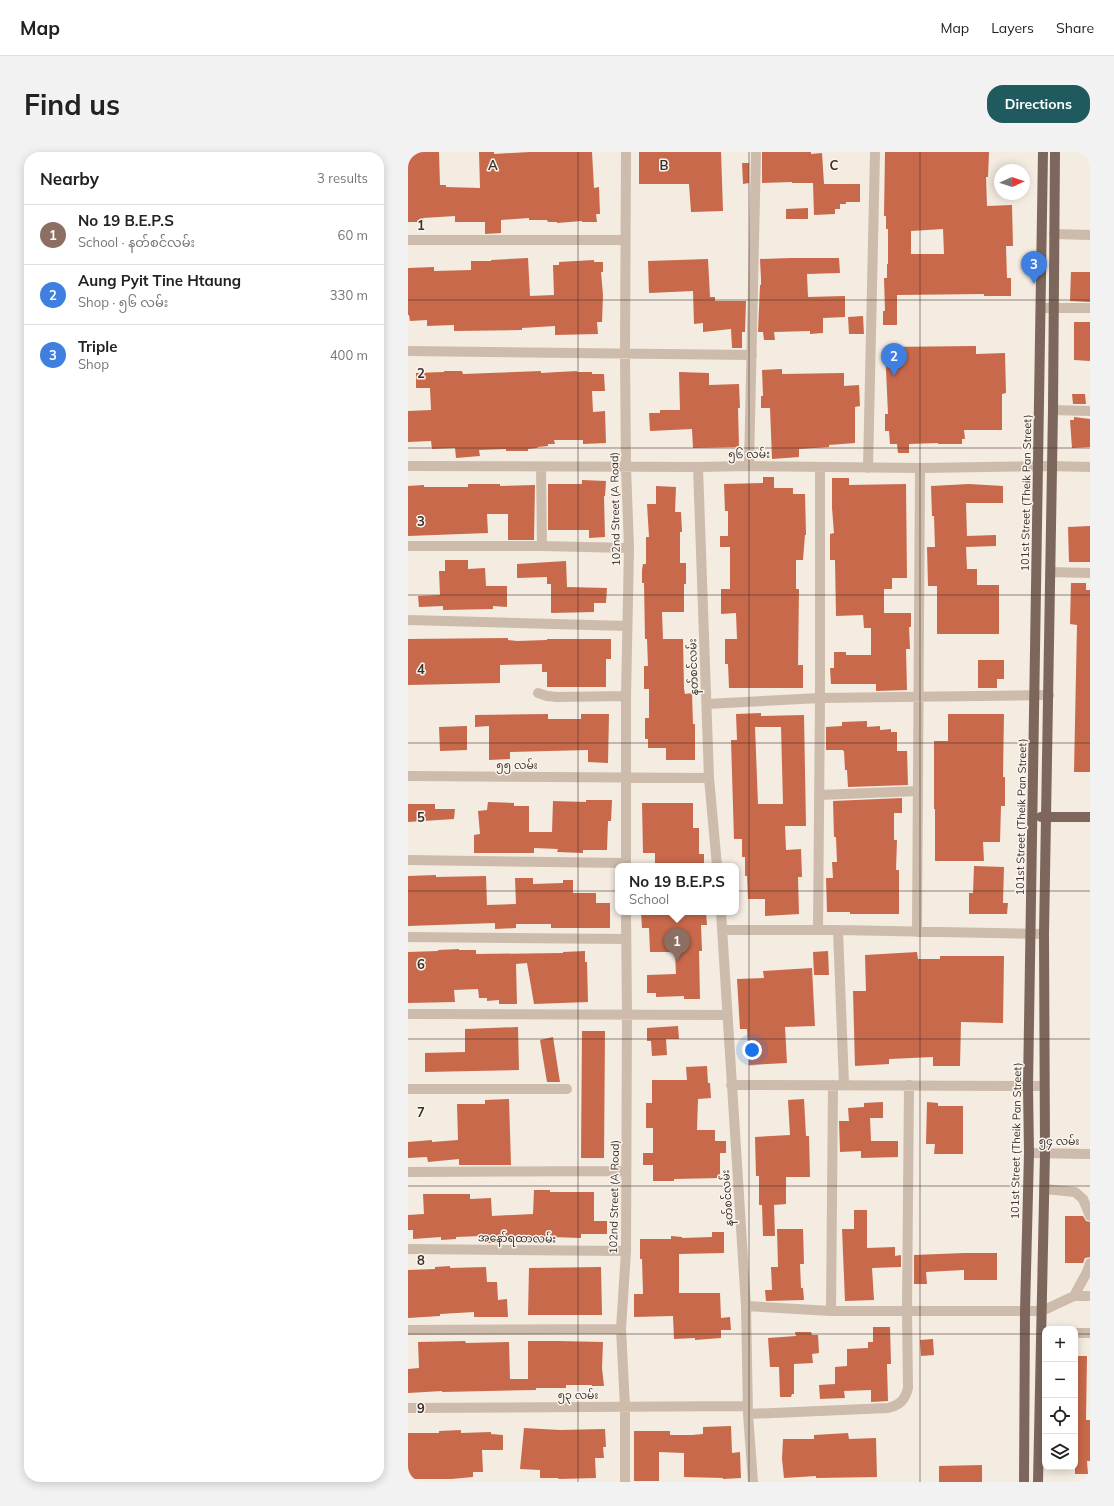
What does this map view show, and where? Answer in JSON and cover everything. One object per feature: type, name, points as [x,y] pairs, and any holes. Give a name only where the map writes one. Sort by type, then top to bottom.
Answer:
[{"type":"main road","name":"101st Street (Theik Pan Street)","points":[[1024,1482],[1024,1311],[1029,1153],[1028,1086],[1036,696],[1043,152]]},
{"type":"main road","points":[[1043,1326],[1045,1154],[1044,934],[1049,695],[1055,152]]},
{"type":"main road","points":[[1033,817],[1090,817]]},
{"type":"main road","points":[[1038,1482],[1042,1362]]},
{"type":"street","name":"102nd Street (A Road)","points":[[626,152],[625,354],[626,467],[629,548],[626,696],[626,863]]},
{"type":"street","points":[[749,466],[756,152]]},
{"type":"street","points":[[868,468],[875,152]]},
{"type":"street","points":[[1054,234],[1090,235]]},
{"type":"street","points":[[408,240],[625,240]]},
{"type":"street","points":[[1041,308],[1090,308]]},
{"type":"street","points":[[408,351],[752,355]]},
{"type":"street","points":[[1053,410],[1090,411]]},
{"type":"street","name":"၅၆ လမ်း","points":[[408,466],[749,466],[868,468],[1039,466],[1090,467]]},
{"type":"street","points":[[541,467],[542,546]]},
{"type":"street","name":"နတ်စင်လမ်း","points":[[698,467],[709,778],[717,863]]},
{"type":"street","points":[[818,930],[820,467]]},
{"type":"street","points":[[917,932],[920,468]]},
{"type":"street","points":[[408,546],[542,546],[629,548]]},
{"type":"street","points":[[1050,572],[1090,573]]},
{"type":"street","points":[[408,620],[627,626]]},
{"type":"street","points":[[538,693],[552,697],[626,696]]},
{"type":"street","points":[[707,704],[820,698],[1049,695]]},
{"type":"street","name":"၅၅ လမ်း","points":[[408,776],[709,778]]},
{"type":"street","points":[[819,795],[918,791]]},
{"type":"street","points":[[408,860],[615,865]]},
{"type":"street","name":"102nd Street (A Road)","points":[[625,1482],[625,1407],[621,1329],[626,1251],[626,915]]},
{"type":"street","name":"နတ်စင်လမ်း","points":[[721,915],[746,1306],[747,1410],[753,1482]]},
{"type":"street","points":[[722,930],[838,930],[1044,934]]},
{"type":"street","points":[[838,930],[844,1085]]},
{"type":"street","points":[[408,937],[626,939]]},
{"type":"street","points":[[408,1014],[727,1015]]},
{"type":"street","points":[[731,1085],[1044,1086]]},
{"type":"street","points":[[831,1311],[833,1085]]},
{"type":"street","name":"၅၃ လမ်း","points":[[408,1408],[625,1407],[747,1410],[895,1407],[903,1401],[908,1388],[907,1311],[909,1086]]},
{"type":"street","points":[[408,1089],[567,1089]]},
{"type":"street","name":"၅၄ လမ်း","points":[[1029,1153],[1090,1154]]},
{"type":"street","points":[[408,1172],[626,1171]]},
{"type":"street","points":[[1044,1189],[1075,1192],[1083,1199],[1090,1216]]},
{"type":"street","name":"အနော်ရထာလမ်း","points":[[408,1249],[626,1251]]},
{"type":"street","points":[[1074,1296],[1087,1272],[1090,1263]]},
{"type":"street","points":[[746,1306],[831,1311],[1042,1311],[1074,1296],[1090,1296]]},
{"type":"street","points":[[408,1330],[621,1329]]},
{"type":"street","points":[[1078,1333],[1090,1333]]},
{"type":"building","points":[[408,152],[439,152],[440,185],[446,185],[446,187],[480,188],[479,152],[494,152],[494,154],[530,152],[592,152],[594,188],[599,187],[600,214],[596,214],[597,222],[582,221],[557,223],[548,222],[547,220],[529,220],[529,218],[501,220],[501,233],[485,234],[485,222],[455,222],[455,216],[423,218],[424,222],[408,222]]},
{"type":"building","points":[[639,152],[721,152],[723,211],[691,212],[689,184],[639,184]]},
{"type":"building","points":[[762,152],[822,153],[824,184],[860,184],[860,202],[846,202],[846,204],[840,204],[840,209],[835,209],[835,214],[814,215],[813,183],[762,183]]},
{"type":"building","points":[[885,152],[989,152],[988,177],[986,177],[987,206],[1012,205],[1013,246],[1006,246],[1007,278],[1011,278],[1011,296],[984,296],[984,294],[897,295],[897,325],[883,325],[883,311],[885,311],[884,278],[887,278],[888,264],[888,229],[886,229],[886,216],[884,216]],"holes":[[[943,229],[944,254],[911,254],[911,231]]]},
{"type":"building","points":[[742,163],[749,163],[749,183],[743,184]]},
{"type":"building","points":[[808,208],[808,219],[786,219],[786,209]]},
{"type":"building","points":[[528,258],[530,296],[554,295],[553,265],[559,265],[559,262],[594,260],[594,262],[603,262],[603,272],[601,272],[603,295],[602,322],[597,322],[598,334],[555,335],[555,326],[522,328],[522,330],[454,331],[454,325],[427,326],[427,320],[410,321],[408,315],[408,268],[434,267],[434,271],[471,270],[471,261]]},
{"type":"building","points":[[839,258],[840,273],[807,274],[808,297],[845,296],[845,317],[823,318],[823,333],[810,334],[810,331],[774,332],[775,340],[764,340],[763,332],[758,332],[761,285],[760,259]]},
{"type":"building","points":[[708,259],[710,297],[715,297],[715,301],[746,301],[745,332],[742,332],[742,348],[732,348],[731,329],[703,332],[703,323],[694,324],[693,291],[649,293],[648,261]]},
{"type":"building","points":[[1071,272],[1090,272],[1090,302],[1070,301]]},
{"type":"building","points":[[863,316],[864,334],[849,334],[848,317]]},
{"type":"building","points":[[1074,322],[1090,322],[1090,361],[1074,360]]},
{"type":"building","points":[[976,346],[976,354],[1005,353],[1006,393],[1002,394],[1002,430],[964,430],[965,439],[962,439],[962,444],[909,444],[909,453],[898,453],[897,444],[890,444],[889,431],[885,431],[885,414],[888,414],[885,347]]},
{"type":"building","points":[[782,369],[782,374],[844,373],[844,386],[859,385],[860,406],[855,407],[855,443],[829,445],[829,447],[799,449],[799,457],[772,459],[770,408],[761,408],[761,396],[763,396],[762,370]]},
{"type":"building","points":[[462,371],[463,374],[577,371],[592,372],[592,374],[604,374],[605,391],[592,391],[593,412],[605,411],[606,443],[583,444],[583,440],[554,440],[555,444],[548,444],[548,446],[528,449],[528,451],[506,451],[506,449],[479,450],[480,456],[456,458],[455,448],[432,449],[431,441],[408,442],[408,411],[431,410],[430,388],[416,388],[416,373]]},
{"type":"building","points":[[679,372],[709,373],[709,385],[739,384],[739,447],[693,448],[692,429],[650,431],[649,413],[660,413],[660,410],[680,410]]},
{"type":"building","points":[[1072,394],[1085,394],[1086,404],[1073,404]]},
{"type":"building","points":[[1074,417],[1090,419],[1090,447],[1072,448],[1070,420],[1074,420]]},
{"type":"building","points":[[763,477],[774,477],[774,488],[793,488],[793,494],[805,494],[806,535],[803,560],[796,560],[796,589],[799,589],[798,665],[803,665],[803,688],[729,688],[728,664],[725,664],[725,639],[737,639],[736,613],[721,614],[721,589],[730,589],[730,547],[720,547],[720,536],[728,536],[728,511],[725,511],[724,484],[763,483]]},
{"type":"building","points":[[832,478],[849,478],[849,485],[906,484],[907,578],[892,578],[892,589],[884,589],[884,613],[911,613],[911,627],[909,627],[910,649],[906,649],[907,690],[876,691],[876,684],[831,684],[830,668],[834,668],[834,652],[846,652],[846,655],[871,655],[871,628],[864,628],[863,615],[836,616],[835,560],[830,560],[830,534],[834,533]]},
{"type":"building","points":[[582,480],[606,481],[604,496],[605,537],[589,538],[589,530],[548,530],[548,484],[582,484]]},
{"type":"building","points":[[468,484],[500,484],[500,486],[535,485],[534,540],[508,540],[508,514],[487,514],[488,533],[408,536],[408,486],[424,485],[424,487],[468,487]]},
{"type":"building","points":[[969,484],[1003,486],[1003,503],[966,503],[967,536],[996,535],[996,546],[966,547],[967,569],[977,569],[977,585],[999,585],[999,634],[937,634],[937,586],[928,586],[927,547],[935,547],[931,486]]},
{"type":"building","points":[[656,486],[676,487],[675,512],[681,512],[682,532],[680,532],[680,563],[686,563],[684,612],[662,612],[663,639],[683,639],[684,689],[685,694],[692,693],[693,724],[695,724],[695,760],[666,760],[666,748],[648,748],[648,739],[645,739],[645,718],[649,718],[649,689],[644,689],[644,666],[648,666],[647,639],[645,639],[644,583],[642,583],[642,570],[643,564],[646,564],[646,537],[649,537],[647,504],[656,504]]},
{"type":"building","points":[[1090,526],[1090,562],[1069,562],[1068,527]]},
{"type":"building","points":[[445,560],[468,560],[468,569],[485,568],[486,586],[507,586],[507,607],[493,606],[493,609],[443,610],[443,606],[419,607],[418,596],[440,595],[439,571],[445,571]]},
{"type":"building","points":[[566,561],[567,587],[607,588],[606,603],[594,603],[594,612],[551,613],[551,584],[547,584],[547,577],[517,578],[517,564]]},
{"type":"building","points":[[1071,583],[1086,583],[1086,590],[1090,590],[1090,772],[1074,772],[1077,625],[1070,624]]},
{"type":"building","points":[[508,638],[508,640],[517,641],[547,639],[611,639],[611,659],[606,659],[606,687],[547,687],[547,672],[542,672],[542,664],[500,665],[500,683],[408,685],[408,639]]},
{"type":"building","points":[[978,660],[1004,660],[1004,679],[997,679],[997,688],[978,688]]},
{"type":"building","points":[[761,713],[761,716],[804,715],[806,826],[785,826],[786,850],[801,849],[802,877],[798,877],[799,914],[765,916],[765,899],[748,899],[747,876],[745,876],[745,857],[742,857],[742,839],[734,839],[731,740],[737,740],[736,714]],"holes":[[[755,727],[781,727],[783,804],[758,804]]]},
{"type":"building","points":[[548,714],[548,719],[581,719],[581,714],[609,714],[608,763],[588,762],[588,750],[510,752],[510,759],[489,760],[489,726],[475,727],[475,715]]},
{"type":"building","points":[[948,714],[1004,714],[1003,777],[1005,777],[1005,806],[1001,806],[1000,842],[983,842],[984,861],[935,861],[934,741],[948,741]]},
{"type":"building","points":[[867,721],[867,727],[880,726],[880,730],[891,729],[891,732],[897,732],[897,751],[907,751],[908,785],[848,787],[844,751],[826,750],[826,727],[842,726],[842,722]]},
{"type":"building","points":[[467,726],[467,750],[440,751],[439,727]]},
{"type":"building","points":[[902,798],[902,813],[894,813],[894,840],[897,840],[896,870],[899,870],[899,914],[850,914],[850,912],[827,912],[826,878],[833,878],[832,862],[837,862],[836,837],[834,837],[833,801]]},
{"type":"building","points":[[586,800],[612,800],[611,821],[608,821],[607,850],[583,850],[583,853],[557,852],[558,849],[534,848],[534,853],[474,853],[474,835],[480,834],[478,811],[487,810],[488,802],[514,803],[514,806],[529,806],[529,832],[552,832],[553,801],[586,802]]},
{"type":"building","points":[[642,803],[693,803],[693,828],[699,828],[699,854],[704,854],[704,863],[655,863],[655,853],[643,853]]},
{"type":"building","points":[[408,804],[435,804],[435,809],[455,809],[454,819],[408,822]]},
{"type":"building","points":[[974,866],[1004,867],[1003,903],[1008,903],[1007,914],[969,914],[969,893],[973,893]]},
{"type":"building","points":[[436,875],[436,877],[486,876],[487,905],[516,904],[515,878],[533,878],[533,884],[563,883],[563,880],[573,880],[573,893],[596,893],[596,903],[610,903],[610,928],[551,928],[551,924],[516,924],[516,928],[495,929],[495,923],[408,926],[408,876]]},
{"type":"building","points":[[641,915],[706,915],[707,925],[701,925],[702,951],[699,951],[700,999],[684,999],[684,996],[656,997],[656,993],[647,993],[647,975],[676,974],[675,952],[650,952],[649,928],[642,928]]},
{"type":"building","points":[[459,949],[476,950],[476,954],[563,953],[585,951],[585,962],[587,962],[588,1002],[534,1004],[527,963],[516,964],[517,1004],[499,1004],[499,1000],[487,1001],[487,998],[479,998],[478,989],[454,990],[455,1002],[408,1003],[408,952]]},
{"type":"building","points":[[828,951],[829,975],[814,975],[813,952]]},
{"type":"building","points":[[917,952],[918,959],[940,959],[940,956],[1004,956],[1003,1023],[961,1022],[960,1066],[933,1066],[933,1057],[889,1059],[889,1064],[855,1066],[853,991],[866,991],[865,955]]},
{"type":"building","points":[[812,968],[815,1026],[785,1027],[787,1063],[749,1065],[747,1029],[740,1029],[737,979],[764,978],[763,971]]},
{"type":"building","points":[[678,1026],[679,1039],[666,1039],[667,1055],[652,1056],[651,1041],[647,1041],[647,1028]]},
{"type":"building","points":[[518,1027],[519,1070],[425,1072],[425,1053],[465,1052],[465,1029]]},
{"type":"building","points":[[582,1031],[605,1031],[604,1158],[581,1158]]},
{"type":"building","points":[[553,1037],[560,1082],[547,1082],[540,1040]]},
{"type":"building","points":[[707,1066],[711,1098],[698,1099],[697,1130],[715,1130],[715,1141],[726,1141],[726,1153],[720,1153],[720,1178],[653,1181],[653,1165],[643,1165],[643,1153],[653,1153],[653,1128],[646,1128],[646,1103],[652,1103],[652,1080],[687,1080],[686,1067]]},
{"type":"building","points":[[509,1099],[511,1165],[459,1165],[459,1159],[428,1162],[427,1157],[408,1158],[408,1142],[458,1140],[457,1104],[485,1104],[485,1100]]},
{"type":"building","points":[[804,1099],[806,1136],[809,1136],[810,1177],[786,1177],[786,1204],[774,1205],[775,1236],[763,1236],[762,1205],[759,1205],[759,1176],[756,1176],[755,1137],[790,1135],[788,1100]]},
{"type":"building","points":[[883,1102],[883,1118],[870,1118],[871,1141],[898,1141],[898,1157],[861,1158],[861,1151],[840,1152],[839,1121],[849,1121],[848,1108],[864,1107],[864,1103]]},
{"type":"building","points":[[927,1102],[938,1103],[938,1106],[963,1106],[963,1154],[934,1154],[935,1144],[926,1144]]},
{"type":"building","points":[[534,1190],[550,1190],[550,1192],[594,1192],[594,1221],[607,1221],[607,1234],[581,1234],[581,1238],[551,1237],[551,1240],[519,1240],[518,1237],[497,1238],[497,1243],[483,1243],[480,1236],[456,1237],[456,1239],[441,1240],[441,1237],[413,1239],[413,1230],[408,1230],[408,1215],[424,1214],[423,1194],[470,1194],[470,1199],[491,1198],[492,1216],[533,1214]]},
{"type":"building","points":[[854,1210],[867,1210],[867,1248],[895,1247],[895,1256],[901,1255],[901,1267],[872,1268],[874,1300],[845,1301],[842,1229],[854,1229]]},
{"type":"building","points":[[1065,1216],[1083,1216],[1086,1221],[1090,1222],[1090,1257],[1085,1258],[1083,1263],[1065,1263]]},
{"type":"building","points":[[777,1229],[803,1229],[804,1264],[800,1264],[801,1288],[803,1288],[804,1300],[766,1301],[765,1290],[772,1290],[771,1267],[778,1267]]},
{"type":"building","points":[[712,1232],[724,1232],[724,1253],[679,1254],[679,1293],[720,1293],[721,1318],[730,1317],[731,1330],[721,1330],[721,1338],[695,1340],[695,1338],[674,1339],[673,1316],[634,1317],[634,1294],[643,1294],[640,1239],[671,1239],[671,1236],[682,1238],[712,1237]]},
{"type":"building","points":[[997,1253],[997,1280],[964,1280],[964,1270],[926,1272],[927,1284],[914,1284],[914,1255]]},
{"type":"building","points":[[450,1266],[450,1268],[486,1267],[487,1282],[497,1282],[498,1300],[507,1299],[508,1317],[474,1317],[474,1312],[408,1318],[408,1270],[435,1269],[435,1267]]},
{"type":"building","points":[[601,1267],[602,1315],[528,1315],[529,1268]]},
{"type":"building","points":[[873,1327],[890,1327],[891,1364],[887,1364],[888,1401],[871,1402],[871,1390],[844,1391],[845,1398],[820,1399],[819,1385],[835,1384],[835,1367],[847,1366],[847,1349],[868,1348],[868,1342],[873,1342]]},
{"type":"building","points":[[795,1332],[811,1332],[812,1335],[818,1335],[819,1353],[812,1354],[813,1363],[794,1364],[794,1394],[792,1394],[791,1397],[780,1397],[779,1367],[770,1367],[768,1338],[796,1336]]},
{"type":"building","points":[[933,1339],[934,1355],[921,1356],[920,1340]]},
{"type":"building","points":[[465,1341],[466,1343],[509,1342],[510,1379],[528,1379],[528,1341],[603,1342],[602,1368],[604,1386],[566,1385],[566,1388],[536,1388],[536,1390],[442,1391],[408,1393],[408,1369],[419,1368],[418,1342]]},
{"type":"building","points":[[1078,1356],[1087,1356],[1086,1420],[1090,1420],[1090,1461],[1087,1461],[1088,1474],[1075,1474],[1075,1470],[1078,1470]]},
{"type":"building","points":[[731,1426],[732,1453],[740,1452],[741,1478],[723,1479],[684,1477],[684,1453],[659,1452],[659,1481],[634,1481],[634,1431],[670,1431],[670,1435],[692,1435],[703,1434],[703,1427]]},
{"type":"building","points":[[524,1428],[560,1430],[605,1429],[606,1447],[603,1447],[604,1458],[595,1458],[596,1478],[540,1478],[540,1470],[520,1469]]},
{"type":"building","points":[[461,1430],[461,1433],[491,1432],[491,1434],[503,1435],[503,1450],[482,1450],[483,1472],[473,1472],[473,1477],[451,1479],[408,1479],[408,1433],[439,1433],[439,1431]]},
{"type":"building","points":[[848,1433],[849,1439],[876,1438],[877,1477],[816,1478],[816,1476],[784,1478],[782,1459],[783,1439],[814,1439],[814,1435]]},
{"type":"building","points":[[982,1465],[982,1482],[939,1482],[939,1466]]},
{"type":"place","name":"Triple","points":[[1034,284]]},
{"type":"place","name":"Aung Pyit Tine Htaung","points":[[894,376]]},
{"type":"place","name":"No 19 B.E.P.S","points":[[677,961]]}]
